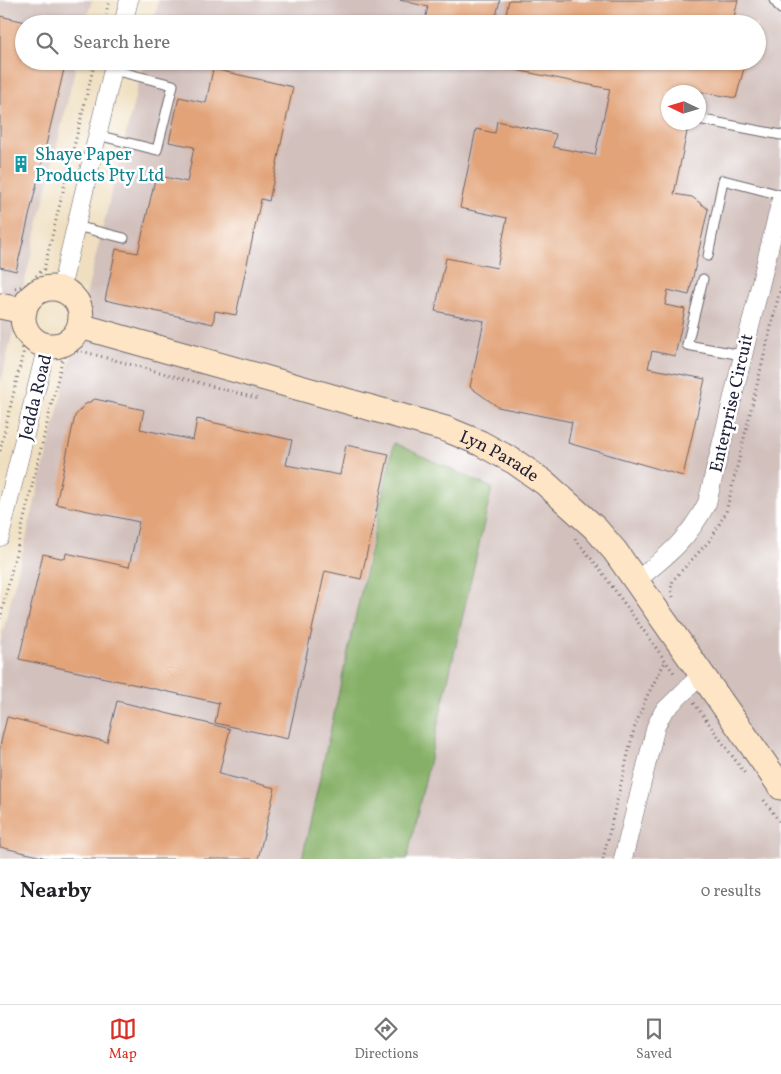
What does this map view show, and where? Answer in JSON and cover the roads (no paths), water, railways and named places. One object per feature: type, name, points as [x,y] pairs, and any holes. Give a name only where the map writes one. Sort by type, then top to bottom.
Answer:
[{"type":"street","points":[[125,15],[129,0]]},
{"type":"street","points":[[61,289],[113,70]]},
{"type":"street","name":"Enterprise Circuit","points":[[636,581],[680,545],[696,525],[707,503],[781,200]]},
{"type":"street","points":[[61,289],[76,299],[82,317],[80,326],[71,339],[56,346],[48,345],[32,337],[10,308],[27,302],[42,290],[61,289]]},
{"type":"street","name":"Lyn Parade","points":[[80,326],[413,419],[480,443],[515,462],[572,506],[615,551],[636,581],[693,682],[770,790]]},
{"type":"street","name":"Jedda Road","points":[[0,537],[48,345]]},
{"type":"street","points":[[623,859],[656,726],[663,712],[693,682]]},
{"type":"lane","points":[[774,0],[781,9]]},
{"type":"lane","points":[[97,135],[157,150],[174,85],[129,70]]},
{"type":"lane","points":[[706,121],[781,135]]},
{"type":"lane","points":[[708,256],[724,180],[781,195]]},
{"type":"lane","points":[[76,226],[124,238]]},
{"type":"lane","points":[[703,279],[687,345],[742,355]]},
{"type":"place","name":"Shaye Paper Products Pty Ltd","points":[[21,164]]}]
